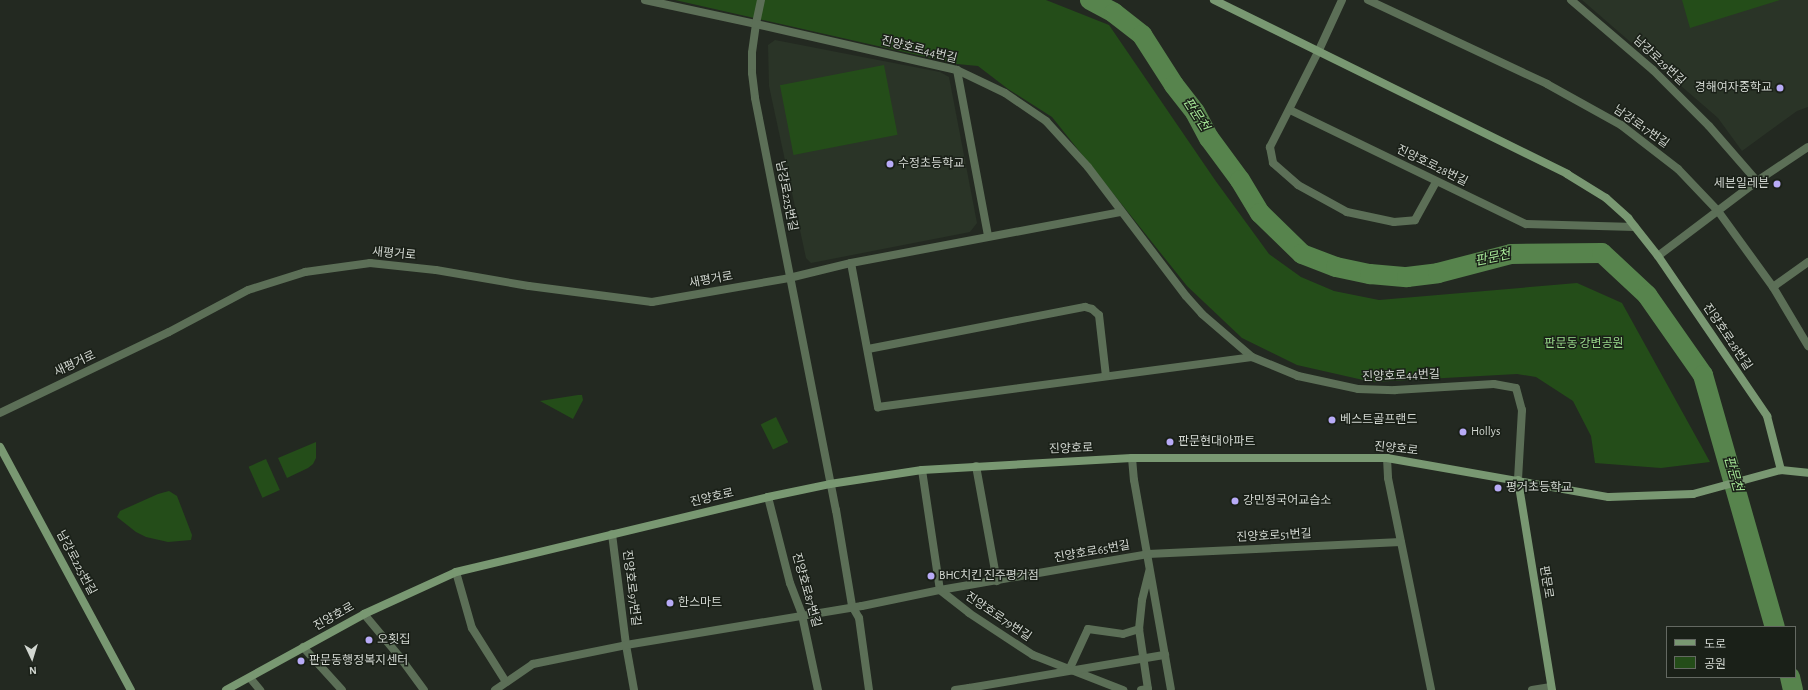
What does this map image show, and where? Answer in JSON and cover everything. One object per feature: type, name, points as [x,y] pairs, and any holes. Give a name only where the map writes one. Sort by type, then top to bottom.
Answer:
[{"type":"street","points":[[645,0],[756,24]]},
{"type":"street","name":"남강로225번길","points":[[761,0],[752,53],[752,73],[755,98],[830,484],[852,606],[859,618],[869,690]]},
{"type":"street","name":"진양호로28번길","points":[[1214,0],[1319,50],[1567,174],[1606,198],[1635,227],[1658,256],[1766,416],[1781,470]]},
{"type":"street","points":[[1342,0],[1290,110],[1270,147],[1273,163],[1298,185],[1347,212],[1394,222],[1415,220],[1436,182]]},
{"type":"street","name":"남강로17번길","points":[[1368,0],[1547,84],[1621,125],[1678,169],[1718,211],[1773,287],[1808,346]]},
{"type":"street","name":"남강로29번길","points":[[1571,0],[1653,70],[1709,126],[1758,181]]},
{"type":"street","name":"진양호로44번길","points":[[756,24],[957,70],[1005,93],[1046,121],[1088,167],[1120,212],[1190,301],[1221,331],[1252,357],[1298,376],[1358,389],[1395,390],[1494,384],[1516,388],[1522,410],[1518,480]]},
{"type":"street","points":[[957,70],[988,236]]},
{"type":"street","name":"진양호로28번길","points":[[1290,110],[1436,182],[1526,224],[1635,227]]},
{"type":"street","points":[[1658,256],[1758,181],[1808,147]]},
{"type":"street","points":[[789,278],[851,263],[1120,212]]},
{"type":"street","points":[[1773,287],[1808,262]]},
{"type":"street","name":"새평거로","points":[[0,413],[169,332],[248,290],[305,272],[370,263],[436,270],[529,286],[652,302],[789,278]]},
{"type":"street","points":[[851,263],[878,407],[1252,357]]},
{"type":"street","points":[[868,349],[1085,307],[1092,309],[1099,316],[1106,376]]},
{"type":"street","name":"남강로225번길","points":[[0,447],[131,690]]},
{"type":"street","name":"진양호로","points":[[226,690],[364,614],[456,572],[768,497],[830,484],[922,470],[1132,458],[1387,458],[1609,497],[1693,494],[1768,472],[1781,470],[1808,473]]},
{"type":"street","name":"진양호로65번길","points":[[1132,458],[1134,480],[1171,689]]},
{"type":"street","points":[[1387,458],[1388,478],[1431,690]]},
{"type":"street","points":[[976,466],[997,581]]},
{"type":"street","points":[[922,470],[940,590]]},
{"type":"street","name":"판문로","points":[[1518,480],[1551,688],[1532,690]]},
{"type":"street","name":"진양호로87번길","points":[[768,497],[790,583],[802,615],[818,690]]},
{"type":"street","name":"진양호로97번길","points":[[612,534],[626,645],[634,690]]},
{"type":"street","name":"진양호로51번길","points":[[1148,554],[1401,542]]},
{"type":"street","name":"진양호로65번길","points":[[852,606],[1148,554]]},
{"type":"street","name":"진양호로65번길","points":[[1141,690],[1148,689],[1139,629],[1142,600],[1150,569]]},
{"type":"street","points":[[456,572],[472,628],[506,682]]},
{"type":"street","name":"진양호로79번길","points":[[940,590],[969,613],[1033,655],[1123,690]]},
{"type":"street","name":"진양호로97번길","points":[[626,645],[852,606]]},
{"type":"street","points":[[364,614],[399,656],[424,690]]},
{"type":"street","points":[[1069,670],[1088,629],[1123,634],[1139,629]]},
{"type":"street","points":[[495,690],[533,664],[626,645]]},
{"type":"street","points":[[303,647],[342,690]]},
{"type":"street","points":[[955,690],[969,689],[1069,670],[1165,656]]},
{"type":"street","points":[[250,678],[260,690]]},
{"type":"shaded area","points":[[1582,0],[1808,0],[1808,107],[1797,111],[1742,151],[1718,118]]},
{"type":"shaded area","points":[[775,40],[940,72],[949,77],[977,223],[970,232],[811,263],[806,258],[769,86],[768,45]]},
{"type":"green space","name":"판문동 강변공원","points":[[675,0],[1046,0],[1109,25],[1215,180],[1269,254],[1301,277],[1334,291],[1379,300],[1577,283],[1622,303],[1710,462],[1661,468],[1595,463],[1591,436],[1573,401],[1536,377],[1517,374],[1372,382],[1297,365],[1242,338],[1187,286],[1052,117],[1008,89],[978,66],[957,64]]},
{"type":"green space","points":[[1682,0],[1780,0],[1690,28]]},
{"type":"green space","points":[[884,65],[898,135],[793,155],[780,85]]},
{"type":"green space","points":[[582,395],[583,400],[573,419],[540,401]]},
{"type":"green space","points":[[776,417],[788,442],[773,450],[761,424]]},
{"type":"green space","points":[[316,442],[316,458],[313,464],[287,478],[278,458]]},
{"type":"green space","points":[[266,459],[280,490],[262,498],[249,467]]},
{"type":"green space","points":[[169,491],[177,496],[192,535],[191,540],[168,542],[146,537],[136,532],[117,517],[120,511],[158,494]]},
{"type":"waterway","name":"판문천","points":[[1090,0],[1114,13],[1142,35],[1174,85],[1195,112],[1209,138],[1240,180],[1260,213],[1302,254],[1336,267],[1370,274],[1407,277],[1438,273],[1511,254],[1602,253],[1647,295],[1703,375],[1775,626]]},
{"type":"waterway","name":"판문천","points":[[1790,678],[1793,690]]},
{"type":"place","name":"경해여자중학교","points":[[1780,88]]},
{"type":"place","name":"수정초등학교","points":[[890,164]]},
{"type":"place","name":"세븐일레븐","points":[[1777,184]]},
{"type":"place","name":"베스트골프랜드","points":[[1332,420]]},
{"type":"place","name":"Hollys","points":[[1463,432]]},
{"type":"place","name":"판문현대아파트","points":[[1170,442]]},
{"type":"place","name":"평거초등학교","points":[[1498,488]]},
{"type":"place","name":"강민정국어교습소","points":[[1235,501]]},
{"type":"place","name":"BHC치킨 진주평거점","points":[[931,576]]},
{"type":"place","name":"한스마트","points":[[670,603]]},
{"type":"place","name":"오횟집","points":[[369,640]]},
{"type":"place","name":"판문동행정복지센터","points":[[301,661]]}]
